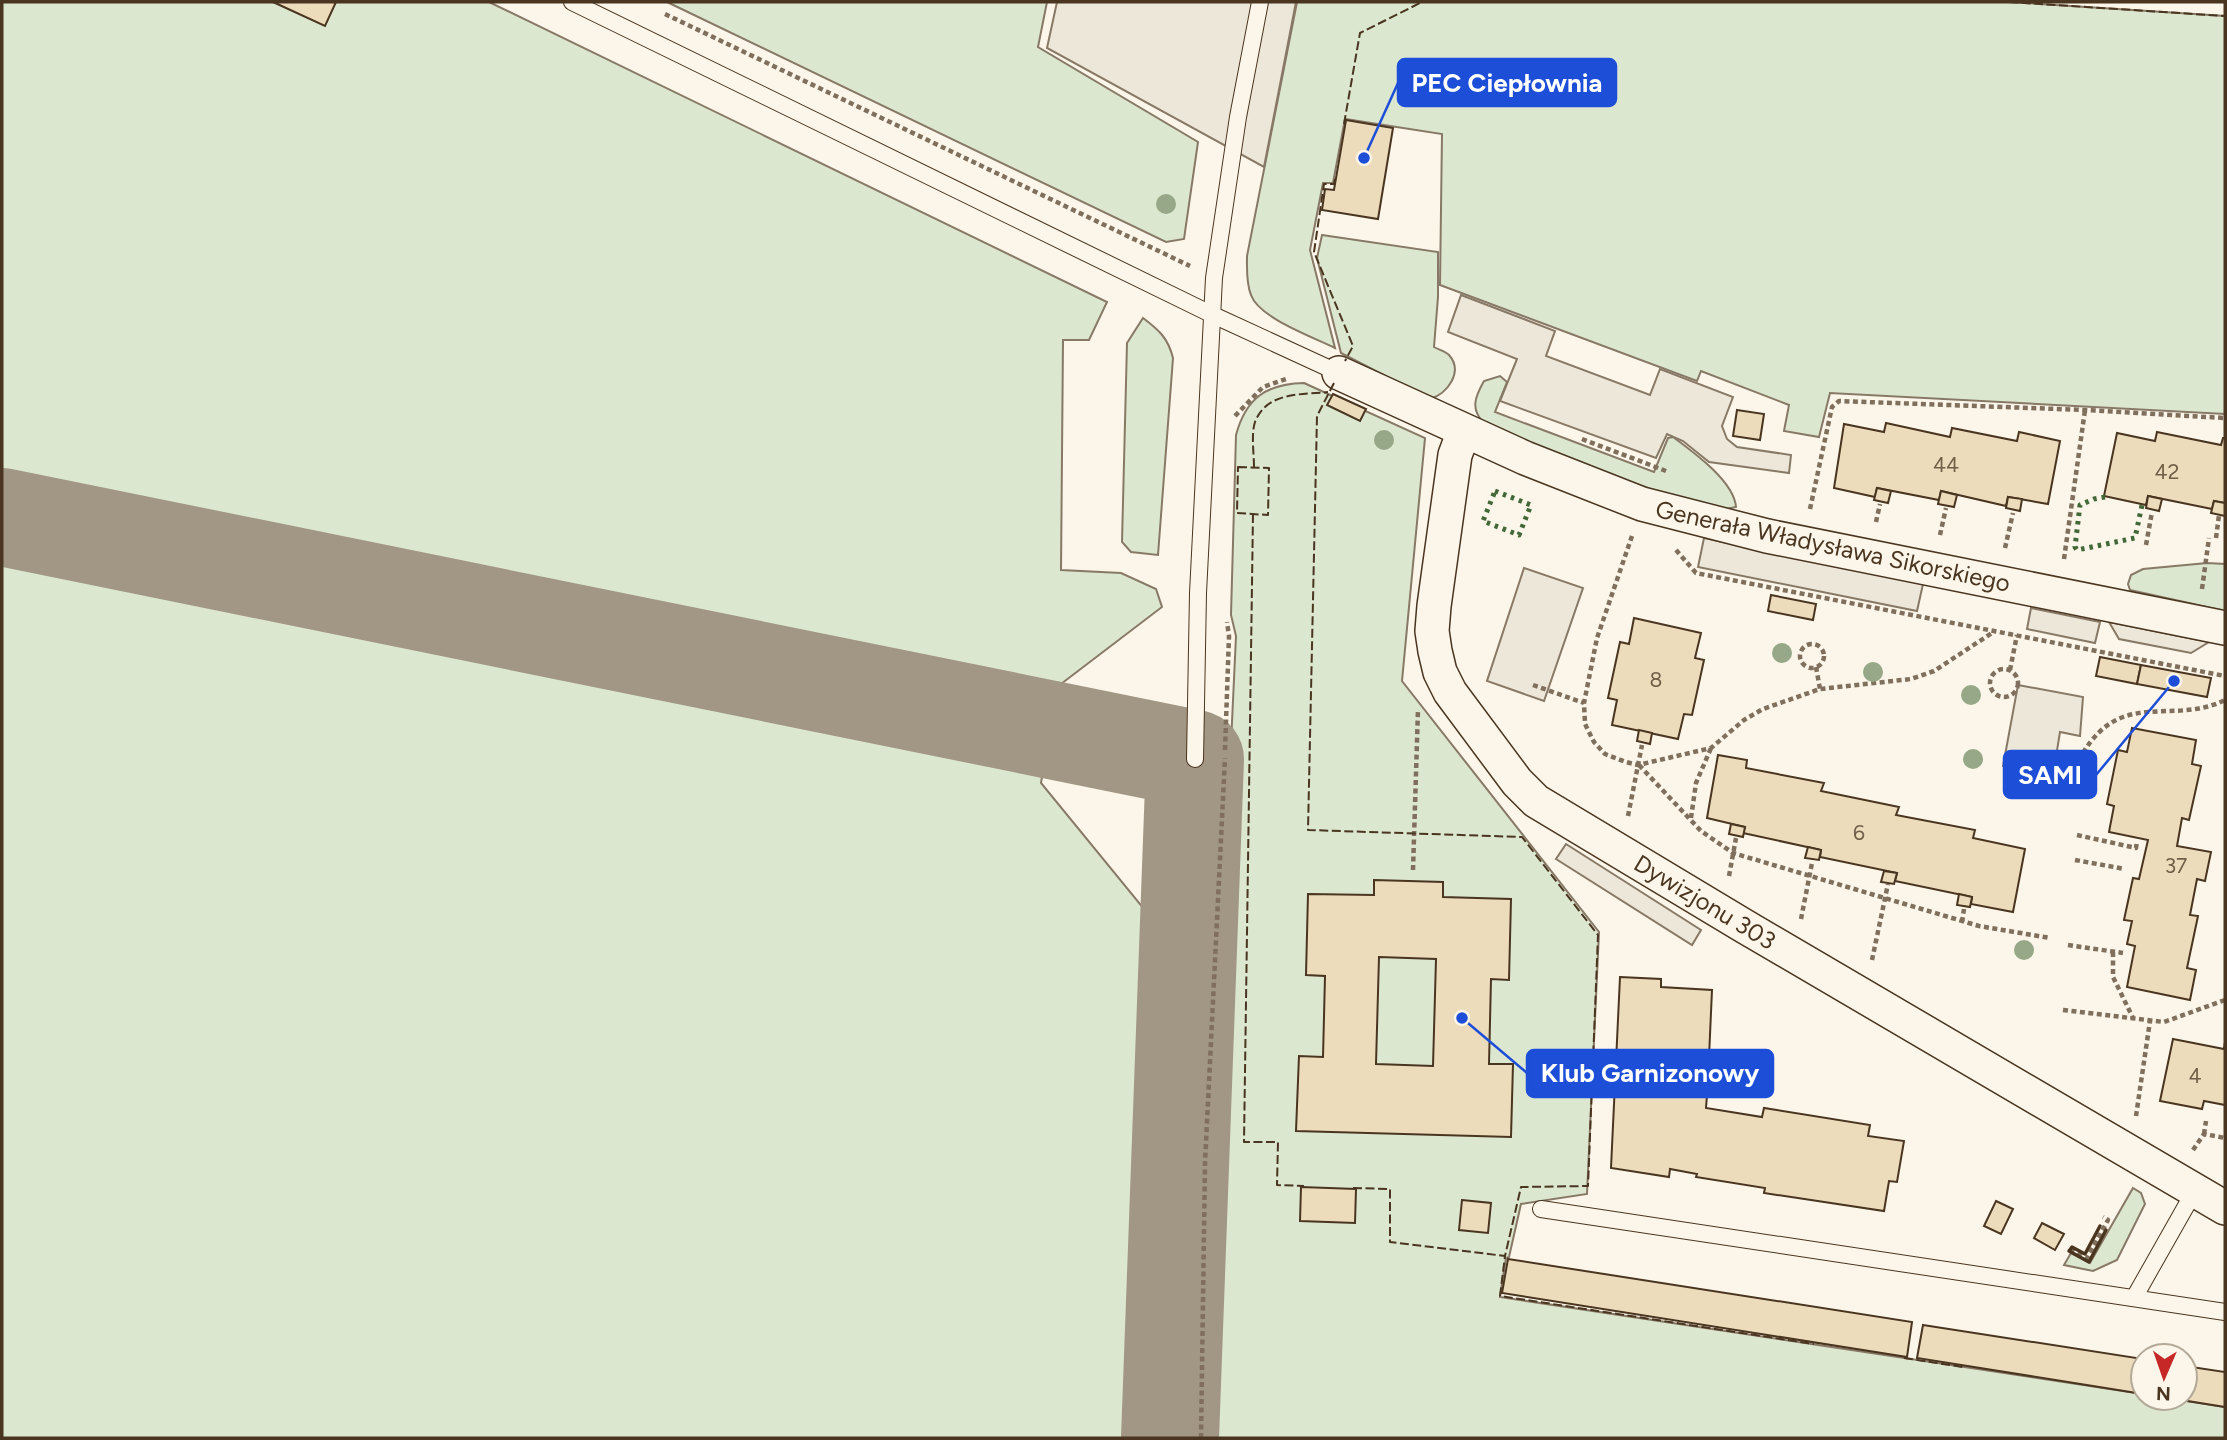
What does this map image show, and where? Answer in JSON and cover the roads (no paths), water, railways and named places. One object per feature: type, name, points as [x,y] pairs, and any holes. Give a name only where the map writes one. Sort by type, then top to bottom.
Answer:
[{"type":"street","name":"Generała Władysława Sikorskiego","points":[[1339,373],[1464,431],[1602,490],[1694,519],[2211,625]]},
{"type":"street","name":"Dywizjonu 303","points":[[1464,431],[1455,455],[1434,606],[1434,651],[1450,692],[1526,792],[1557,814],[1736,921],[2225,1208]]},
{"type":"lane","points":[[1195,760],[1198,593],[1214,278],[1238,117],[1259,2]]},
{"type":"lane","points":[[578,3],[1213,315],[1339,373]]},
{"type":"lane","points":[[2134,1298],[2194,1192]]},
{"type":"lane","points":[[1541,1209],[2225,1312]]},
{"type":"place","name":"PEC Ciepłownia","points":[[1364,158]]},
{"type":"place","name":"SAMI","points":[[2174,681]]},
{"type":"place","name":"Klub Garnizonowy","points":[[1462,1018]]}]
